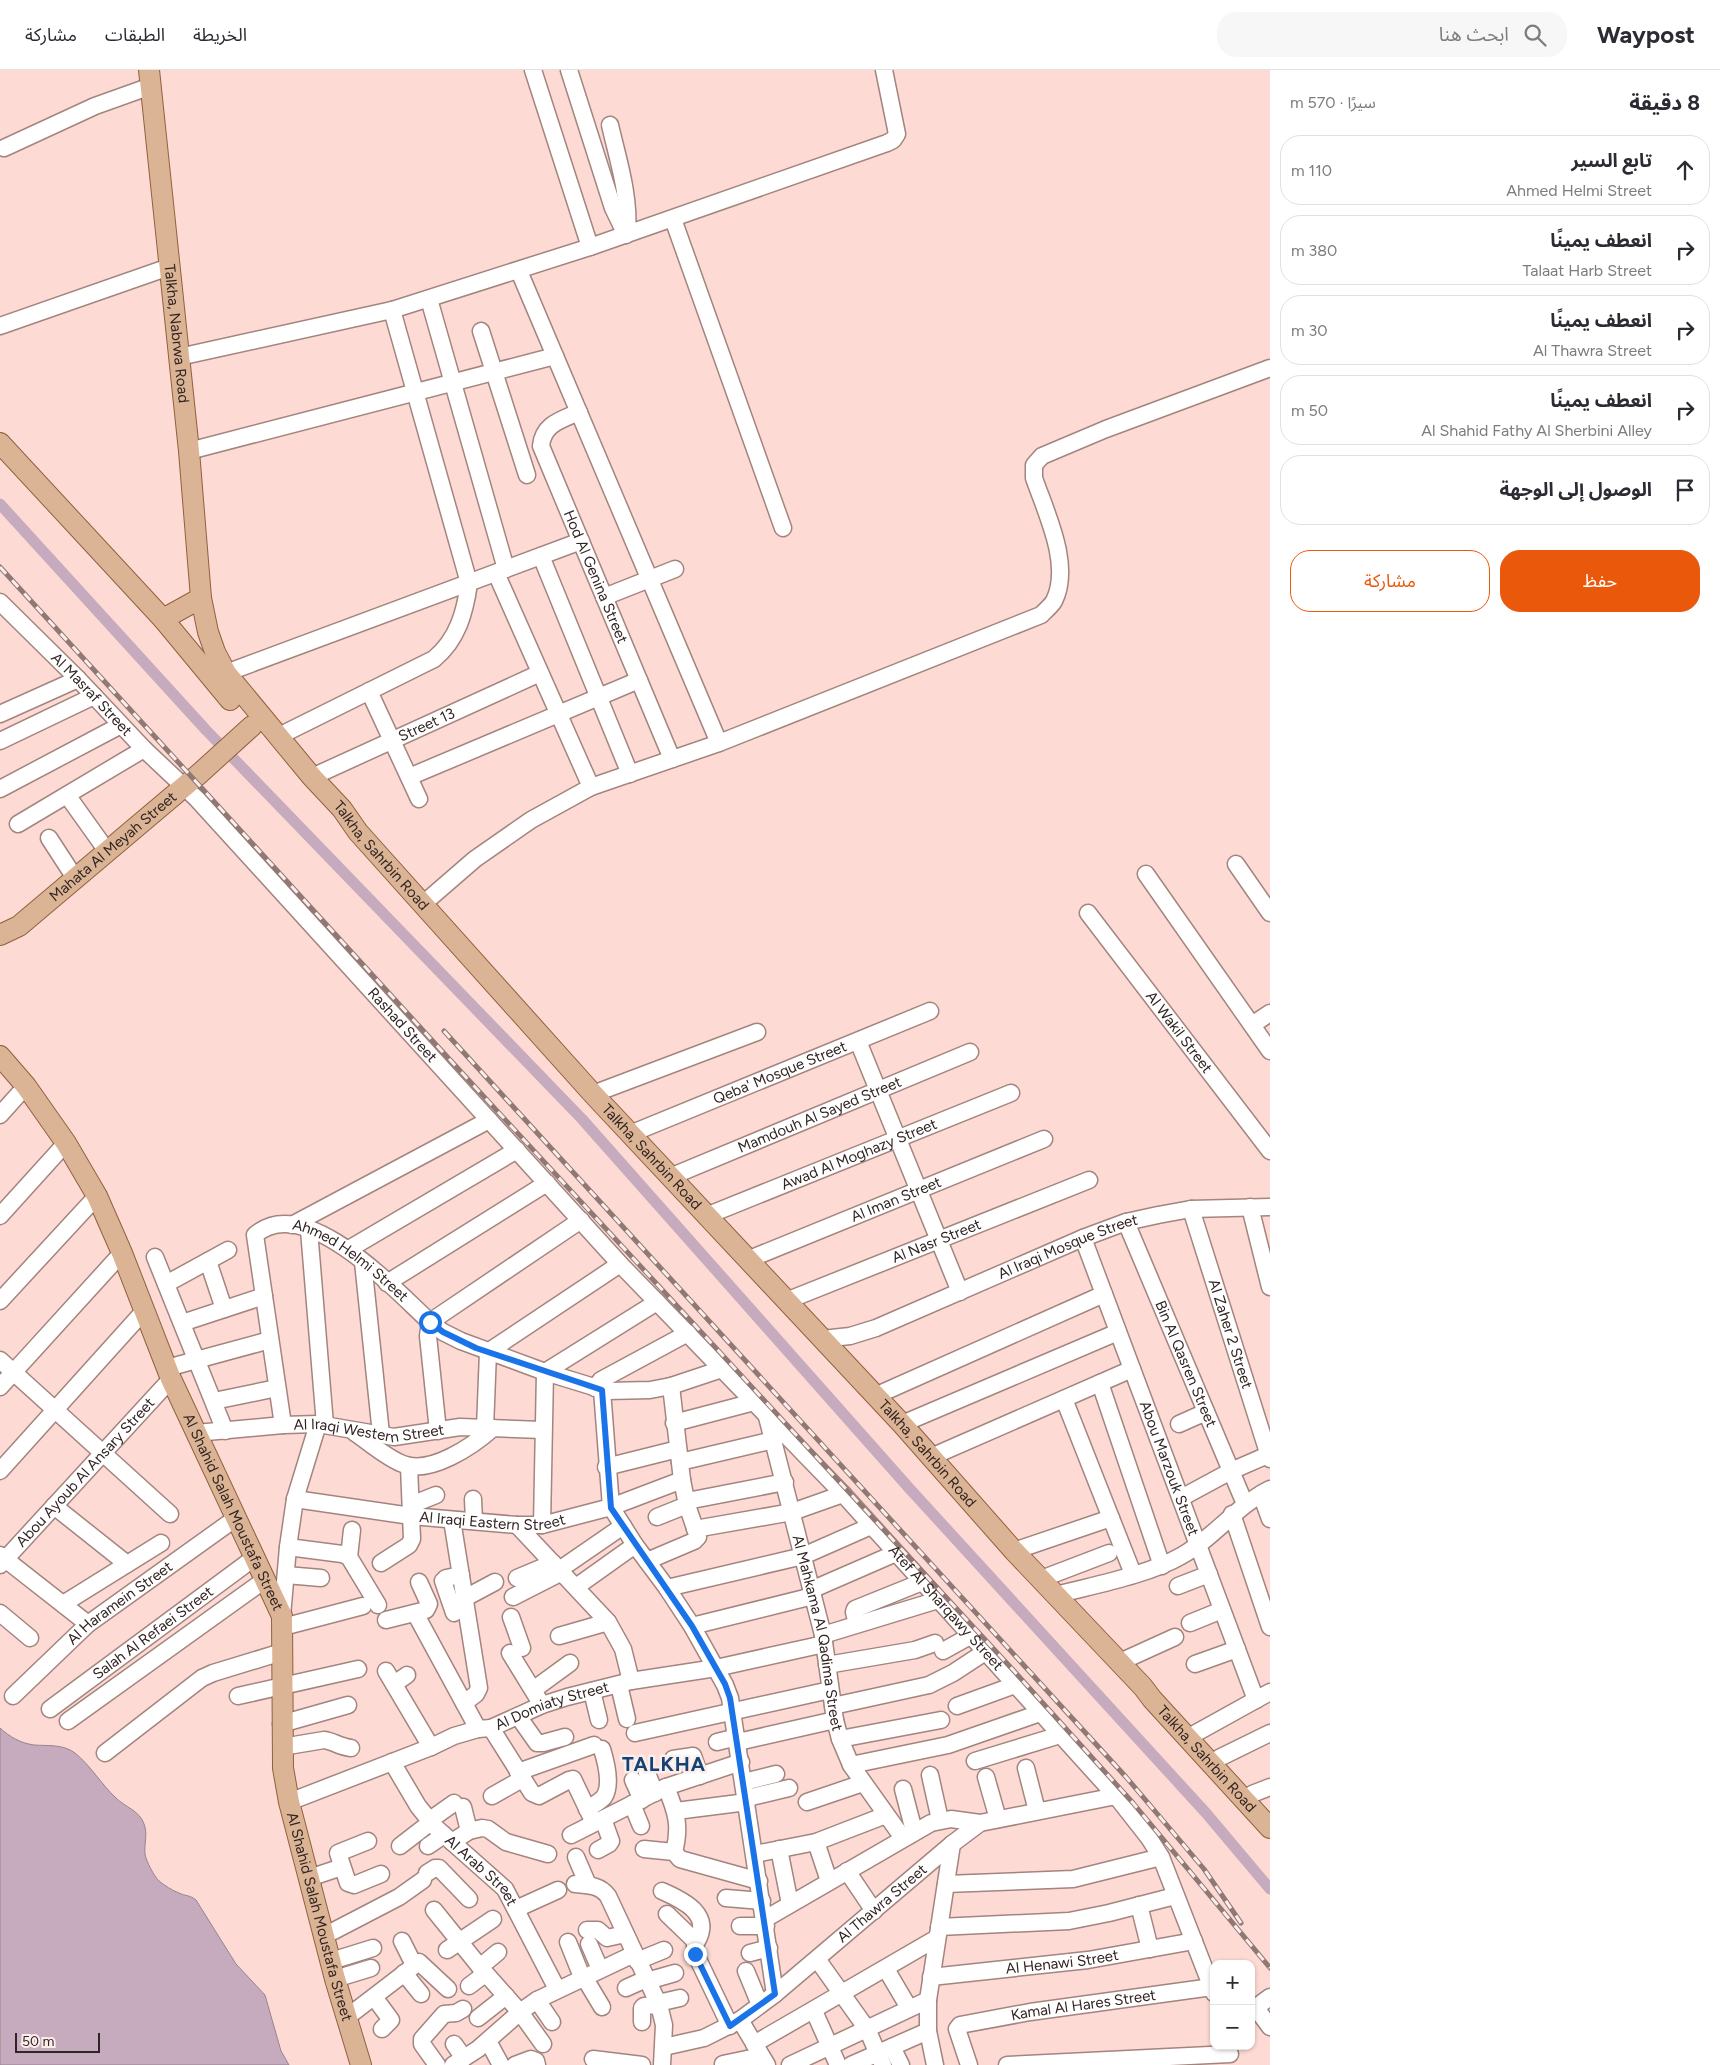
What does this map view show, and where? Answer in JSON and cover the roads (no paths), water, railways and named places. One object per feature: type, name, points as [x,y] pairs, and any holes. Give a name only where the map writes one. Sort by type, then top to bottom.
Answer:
[{"type":"main road","name":"Talkha, Nabrwa Road","points":[[150,78],[189,450],[201,598]]},
{"type":"main road","points":[[0,443],[163,619],[246,731],[358,832]]},
{"type":"main road","points":[[163,619],[201,598]]},
{"type":"main road","name":"Talkha, Sahrbin Road","points":[[201,598],[208,632],[215,652],[226,673],[312,777],[342,809],[358,832],[593,1094],[902,1424],[1014,1551],[1144,1687],[1156,1695],[1270,1828]]},
{"type":"main road","name":"Mahata Al Meyah Street","points":[[19,926],[184,787],[246,731]]},
{"type":"main road","points":[[0,935],[19,926]]},
{"type":"main road","points":[[0,951],[19,926]]},
{"type":"main road","name":"Al Shahid Salah Moustafa Street","points":[[0,1056],[26,1086],[66,1143],[97,1196],[122,1253],[169,1373],[254,1558],[266,1579],[282,1622],[282,1768],[333,1970],[361,2065]]},
{"type":"main road","name":"Talkha, Sahrbin Road","points":[[1192,1736],[1261,1791],[1270,1813]]},
{"type":"street","points":[[533,70],[590,247]]},
{"type":"street","points":[[569,70],[613,208],[626,235]]},
{"type":"street","points":[[179,356],[392,310],[519,271],[626,235],[893,140],[896,134],[884,70]]},
{"type":"street","points":[[4,148],[150,78]]},
{"type":"street","points":[[610,125],[626,202],[626,235]]},
{"type":"street","points":[[673,219],[783,528]]},
{"type":"street","points":[[0,326],[169,266]]},
{"type":"street","points":[[519,271],[719,743]]},
{"type":"street","points":[[428,299],[452,382],[501,571],[540,674],[590,787]]},
{"type":"street","points":[[278,736],[434,659],[451,642],[463,614],[469,583],[392,310]]},
{"type":"street","points":[[481,331],[527,475]]},
{"type":"street","points":[[189,450],[555,356]]},
{"type":"street","points":[[423,904],[475,859],[531,820],[590,787],[719,743],[1041,615],[1053,603],[1061,575],[1060,557],[1034,478],[1034,465],[1042,456],[1106,429],[1270,368]]},
{"type":"street","name":"Hod Al Genina Street","points":[[579,412],[550,425],[545,431],[541,446],[672,759]]},
{"type":"street","points":[[226,673],[581,541]]},
{"type":"street","points":[[541,556],[630,774]]},
{"type":"street","points":[[604,597],[675,570]]},
{"type":"street","name":"Al Masraf Street","points":[[3,609],[78,679],[144,749],[184,787]]},
{"type":"street","name":"Street 13","points":[[312,777],[540,674]]},
{"type":"street","points":[[0,714],[78,679]]},
{"type":"street","points":[[409,777],[639,680]]},
{"type":"street","points":[[369,691],[420,799]]},
{"type":"street","points":[[0,741],[94,696]]},
{"type":"street","points":[[0,788],[121,724]]},
{"type":"street","points":[[18,824],[144,749]]},
{"type":"street","name":"Rashad Street","points":[[184,787],[620,1264]]},
{"type":"street","points":[[67,795],[107,852]]},
{"type":"street","points":[[49,838],[76,878]]},
{"type":"street","points":[[1236,864],[1270,913]]},
{"type":"street","points":[[1146,874],[1270,1051]]},
{"type":"street","name":"Al Wakil Street","points":[[1088,913],[1270,1151]]},
{"type":"street","name":"Qeba' Mosque Street","points":[[630,1134],[930,1012]]},
{"type":"street","points":[[1252,1025],[1270,1013]]},
{"type":"street","points":[[593,1094],[757,1032]]},
{"type":"street","points":[[858,1041],[960,1292]]},
{"type":"street","name":"Mamdouh Al Sayed Street","points":[[670,1177],[970,1052]]},
{"type":"street","points":[[0,1115],[26,1086]]},
{"type":"street","name":"Awad Al Moghazy Street","points":[[706,1216],[1011,1093]]},
{"type":"street","points":[[292,1225],[489,1120]]},
{"type":"street","name":"Al Iman Street","points":[[747,1260],[1044,1139]]},
{"type":"street","points":[[0,1216],[66,1143]]},
{"type":"street","points":[[349,1249],[517,1150]]},
{"type":"street","name":"Al Nasr Street","points":[[786,1301],[1089,1180]]},
{"type":"street","points":[[387,1283],[547,1183]]},
{"type":"street","points":[[0,1301],[97,1196]]},
{"type":"street","points":[[1250,1207],[1270,1288]]},
{"type":"street","name":"Al Iraqi Mosque Street","points":[[822,1339],[850,1336],[876,1328],[1083,1238],[1126,1222],[1158,1214],[1191,1210],[1270,1207]]},
{"type":"street","name":"Al Zaher 2 Street","points":[[1191,1210],[1269,1456]]},
{"type":"street","points":[[438,1430],[428,1336],[430,1322],[581,1220]]},
{"type":"street","name":"Bin Al Qasren Street","points":[[1126,1222],[1245,1504]]},
{"type":"street","name":"Ahmed Helmi Street","points":[[264,1296],[255,1235],[272,1225],[292,1225],[309,1230],[349,1249],[430,1322],[455,1338],[544,1372],[599,1389],[629,1391],[671,1386],[722,1369]]},
{"type":"street","points":[[309,1230],[321,1425],[295,1499],[288,1547],[282,1622],[376,1610],[415,1613],[426,1610],[429,1604],[419,1582]]},
{"type":"street","name":"Abou Marzouk Street","points":[[1083,1238],[1237,1649],[1263,1696]]},
{"type":"street","points":[[166,1284],[228,1250]]},
{"type":"street","points":[[0,1387],[122,1253]]},
{"type":"street","points":[[155,1257],[225,1431]]},
{"type":"street","points":[[208,1261],[224,1309]]},
{"type":"street","points":[[363,1262],[381,1434]]},
{"type":"street","points":[[349,1429],[401,1464],[409,1466],[427,1466],[474,1444],[489,1428],[488,1352],[620,1264]]},
{"type":"street","name":"Atef Al Sharqawy Street","points":[[620,1264],[843,1494],[1116,1796],[1150,1838],[1161,1857],[1210,1982]]},
{"type":"street","points":[[876,1396],[1104,1294]]},
{"type":"street","points":[[182,1323],[264,1296],[283,1425]]},
{"type":"street","points":[[542,1525],[544,1372],[657,1302]]},
{"type":"street","points":[[0,1472],[144,1311]]},
{"type":"street","name":"Al Iraqi Mosque Street","points":[[839,1357],[876,1328]]},
{"type":"street","points":[[902,1424],[1118,1332]]},
{"type":"street","points":[[688,1334],[601,1380],[599,1389],[611,1508],[692,1626],[725,1684],[738,1740],[775,1994]]},
{"type":"street","points":[[169,1373],[197,1360],[270,1340]]},
{"type":"street","points":[[0,1360],[170,1514]]},
{"type":"street","points":[[931,1457],[1132,1369]]},
{"type":"street","name":"Abou Ayoub Al Ansary Street","points":[[2,1560],[54,1506],[169,1373]]},
{"type":"street","points":[[1100,1383],[1162,1566]]},
{"type":"street","points":[[647,1561],[696,1540],[698,1535],[687,1503],[682,1480],[671,1386]]},
{"type":"street","points":[[214,1401],[277,1388]]},
{"type":"street","points":[[1064,1399],[1133,1574]]},
{"type":"street","points":[[674,1423],[754,1402]]},
{"type":"street","points":[[1179,1424],[1206,1412]]},
{"type":"street","name":"Al Mahkama Al Qadima Street","points":[[767,1414],[824,1639],[830,1690],[840,1739],[850,1765],[886,1815],[908,1835]]},
{"type":"street","name":"Al Iraqi Western Street","points":[[196,1433],[283,1425],[321,1425],[408,1436],[460,1427],[542,1430]]},
{"type":"street","points":[[606,1467],[774,1440]]},
{"type":"street","points":[[1181,1498],[1231,1471],[1269,1456]]},
{"type":"street","points":[[381,1563],[411,1542],[409,1466]]},
{"type":"street","name":"Al Iraqi Eastern Street","points":[[295,1499],[332,1498],[411,1510],[452,1520],[542,1525],[611,1508],[682,1480]]},
{"type":"street","points":[[657,1517],[687,1503],[784,1482]]},
{"type":"street","points":[[1056,1595],[1162,1566],[1198,1546],[1232,1514],[1266,1492],[1270,1519]]},
{"type":"street","points":[[695,1529],[792,1512],[843,1494]]},
{"type":"street","points":[[411,1510],[436,1495]]},
{"type":"street","points":[[473,1499],[474,1521]]},
{"type":"street","points":[[54,1506],[127,1564]]},
{"type":"street","points":[[1232,1514],[1270,1627]]},
{"type":"street","name":"Al Haramein Street","points":[[13,1696],[88,1624],[236,1518]]},
{"type":"street","points":[[1014,1551],[1111,1518]]},
{"type":"street","points":[[452,1520],[479,1688],[476,1694],[464,1703]]},
{"type":"street","points":[[517,1525],[608,1622],[623,1650],[631,1726],[733,1712],[830,1690]]},
{"type":"street","points":[[517,1578],[554,1564],[623,1526]]},
{"type":"street","points":[[667,1588],[803,1556],[871,1526]]},
{"type":"street","points":[[352,1530],[349,1557],[376,1610]]},
{"type":"street","points":[[63,1604],[161,1543]]},
{"type":"street","points":[[576,1586],[635,1545]]},
{"type":"street","points":[[288,1547],[323,1565]]},
{"type":"street","points":[[692,1626],[812,1593],[896,1553]]},
{"type":"street","points":[[1041,1579],[1109,1553]]},
{"type":"street","points":[[286,1575],[349,1557]]},
{"type":"street","name":"Salah Al Refaei Street","points":[[50,1709],[254,1558]]},
{"type":"street","points":[[2,1560],[88,1624]]},
{"type":"street","points":[[527,1562],[554,1564]]},
{"type":"street","points":[[512,1597],[554,1564]]},
{"type":"street","points":[[1178,1586],[1209,1574]]},
{"type":"street","points":[[454,1613],[443,1581],[446,1578],[461,1575]]},
{"type":"street","points":[[68,1721],[266,1579]]},
{"type":"street","points":[[465,1598],[495,1582]]},
{"type":"street","points":[[857,1624],[854,1613],[855,1609],[922,1582]]},
{"type":"street","name":"Al Domiaty Street","points":[[290,1802],[431,1747],[454,1736],[484,1729],[542,1705],[625,1683],[716,1668],[824,1639],[857,1624],[938,1600]]},
{"type":"street","points":[[1190,1623],[1222,1610]]},
{"type":"street","points":[[0,1613],[30,1638]]},
{"type":"street","points":[[415,1613],[464,1703],[484,1729],[499,1755],[520,1776],[532,1793],[539,1796],[572,1779],[611,1841],[598,1850]]},
{"type":"street","points":[[511,1617],[515,1651],[542,1705]]},
{"type":"street","points":[[560,1636],[608,1622]]},
{"type":"street","points":[[827,1665],[939,1647],[970,1636]]},
{"type":"street","points":[[1120,1662],[1175,1638]]},
{"type":"street","points":[[1195,1664],[1237,1649]]},
{"type":"street","points":[[105,1753],[202,1678],[213,1672],[282,1652]]},
{"type":"street","points":[[717,1742],[738,1740],[929,1685],[953,1673],[985,1652]]},
{"type":"street","points":[[533,1690],[570,1663]]},
{"type":"street","points":[[238,1696],[358,1669]]},
{"type":"street","points":[[407,1674],[390,1678],[431,1747]]},
{"type":"street","points":[[957,1706],[1015,1685]]},
{"type":"street","points":[[592,1691],[599,1720]]},
{"type":"street","points":[[1192,1736],[1263,1696]]},
{"type":"street","points":[[281,1724],[348,1705]]},
{"type":"street","points":[[850,1765],[948,1745],[1040,1713]]},
{"type":"street","points":[[518,1716],[537,1742],[543,1743],[565,1737]]},
{"type":"street","points":[[840,1739],[941,1720]]},
{"type":"street","points":[[1219,1758],[1270,1733]]},
{"type":"street","points":[[975,1762],[1060,1735]]},
{"type":"street","points":[[282,1747],[330,1740],[343,1748],[351,1748]]},
{"type":"street","points":[[492,1796],[520,1776],[598,1747],[606,1763],[606,1791],[599,1801],[595,1817]]},
{"type":"street","points":[[673,1759],[693,1756],[700,1776]]},
{"type":"street","name":"Al Arab Street","points":[[392,1762],[418,1806],[430,1821],[505,1889],[557,1990]]},
{"type":"street","points":[[570,1835],[595,1817],[741,1762]]},
{"type":"street","points":[[1026,1768],[1037,1811]]},
{"type":"street","points":[[744,1782],[776,1774]]},
{"type":"street","points":[[930,1776],[940,1820]]},
{"type":"street","points":[[640,1777],[649,1796],[676,1812],[747,1800],[790,1788]]},
{"type":"street","points":[[986,1777],[998,1819]]},
{"type":"street","points":[[807,1802],[864,1783]]},
{"type":"street","points":[[904,1789],[908,1835]]},
{"type":"street","points":[[641,1826],[649,1796]]},
{"type":"street","name":"Al Thawra Street","points":[[664,2048],[704,2038],[735,2023],[775,1994],[952,1844],[980,1823],[1116,1796]]},
{"type":"street","points":[[400,1846],[430,1821],[459,1805],[469,1832]]},
{"type":"street","points":[[674,1852],[677,1840],[676,1812]]},
{"type":"street","points":[[755,1854],[816,1842],[886,1815]]},
{"type":"street","points":[[740,1926],[765,1923],[790,1904],[908,1835],[940,1820],[951,1819],[980,1823]]},
{"type":"street","points":[[428,1846],[482,1828],[488,1829],[506,1842],[548,1854]]},
{"type":"street","points":[[368,1841],[338,1853],[348,1883],[351,1885],[381,1874]]},
{"type":"street","points":[[816,1842],[830,1882]]},
{"type":"street","points":[[935,2065],[928,2031],[928,2000],[952,1844]]},
{"type":"street","points":[[644,1849],[674,1852],[680,1859],[759,1881]]},
{"type":"street","points":[[779,1849],[790,1904]]},
{"type":"street","points":[[576,1856],[581,1884],[602,1889],[608,1896],[658,2004],[664,2025],[662,2065]]},
{"type":"street","points":[[946,1884],[1073,1879],[1161,1857]]},
{"type":"street","points":[[447,1876],[469,1858]]},
{"type":"street","points":[[309,1878],[342,1867]]},
{"type":"street","points":[[324,1936],[400,1897],[437,1867],[469,1899]]},
{"type":"street","points":[[847,1871],[874,1911]]},
{"type":"street","points":[[516,1908],[558,1890]]},
{"type":"street","points":[[662,1891],[691,1906],[695,1911],[701,1925],[701,1934],[696,1943],[695,1954],[735,2023],[761,2055]]},
{"type":"street","points":[[723,2064],[761,2055],[814,2010],[886,1969],[938,1932],[1069,1921],[1175,1896]]},
{"type":"street","points":[[726,1898],[762,1901]]},
{"type":"street","points":[[1139,1905],[1150,1949]]},
{"type":"street","points":[[434,1910],[453,1946],[482,1970],[506,1996],[543,2044]]},
{"type":"street","points":[[667,1914],[696,1943]]},
{"type":"street","points":[[453,1946],[493,1919]]},
{"type":"street","points":[[600,1970],[588,1937],[598,1930],[607,1938],[625,1934]]},
{"type":"street","name":"Al Henawi Street","points":[[931,1977],[1079,1961],[1194,1941]]},
{"type":"street","points":[[402,1942],[409,1969],[421,1994]]},
{"type":"street","points":[[568,1942],[583,1977],[602,2007]]},
{"type":"street","points":[[333,1970],[373,1948]]},
{"type":"street","points":[[750,1952],[769,1948]]},
{"type":"street","points":[[454,2044],[458,2062],[488,2041],[520,2012],[537,2000],[600,1970],[664,1950]]},
{"type":"street","points":[[469,1986],[498,1952]]},
{"type":"street","points":[[816,1959],[885,2055],[901,2065]]},
{"type":"street","points":[[346,2018],[409,1969],[422,1962],[448,1989]]},
{"type":"street","points":[[333,1970],[372,1968]]},
{"type":"street","points":[[886,1969],[909,2008]]},
{"type":"street","points":[[746,1971],[760,2005]]},
{"type":"street","points":[[626,1988],[647,1980],[675,1973]]},
{"type":"street","points":[[1254,2005],[1270,1986]]},
{"type":"street","name":"Kamal Al Hares Street","points":[[969,2065],[957,2029],[960,2025],[1030,2012],[1210,1990]]},
{"type":"street","points":[[478,2018],[506,1996]]},
{"type":"street","points":[[374,1997],[391,2020],[382,2029]]},
{"type":"street","points":[[1255,2005],[1270,1997]]},
{"type":"street","points":[[642,2022],[642,2008],[644,2006],[680,1998]]},
{"type":"street","points":[[537,2000],[552,2022]]},
{"type":"street","points":[[790,2065],[928,2000]]},
{"type":"street","points":[[1255,2008],[1270,2026]]},
{"type":"street","points":[[437,2065],[422,2044],[422,2039],[444,2014],[456,2013],[463,2009]]},
{"type":"street","points":[[814,2010],[838,2065]]},
{"type":"street","points":[[852,2065],[885,2055],[928,2031]]},
{"type":"street","points":[[488,2041],[501,2065]]},
{"type":"street","points":[[1007,2065],[1230,2055]]},
{"type":"street","points":[[515,2065],[530,2059],[536,2062],[537,2065]]},
{"type":"street","points":[[593,2059],[642,2065]]},
{"type":"waterway","points":[[0,504],[206,730],[582,1119],[909,1488],[1206,1813],[1270,1889]]},
{"type":"railway","points":[[0,567],[440,1049],[1014,1671],[1133,1803],[1270,1968]]},
{"type":"railway","points":[[444,1031],[1126,1777],[1204,1869],[1241,1923]]},
{"type":"district","name":"TALKHA","points":[[664,1764]]}]
